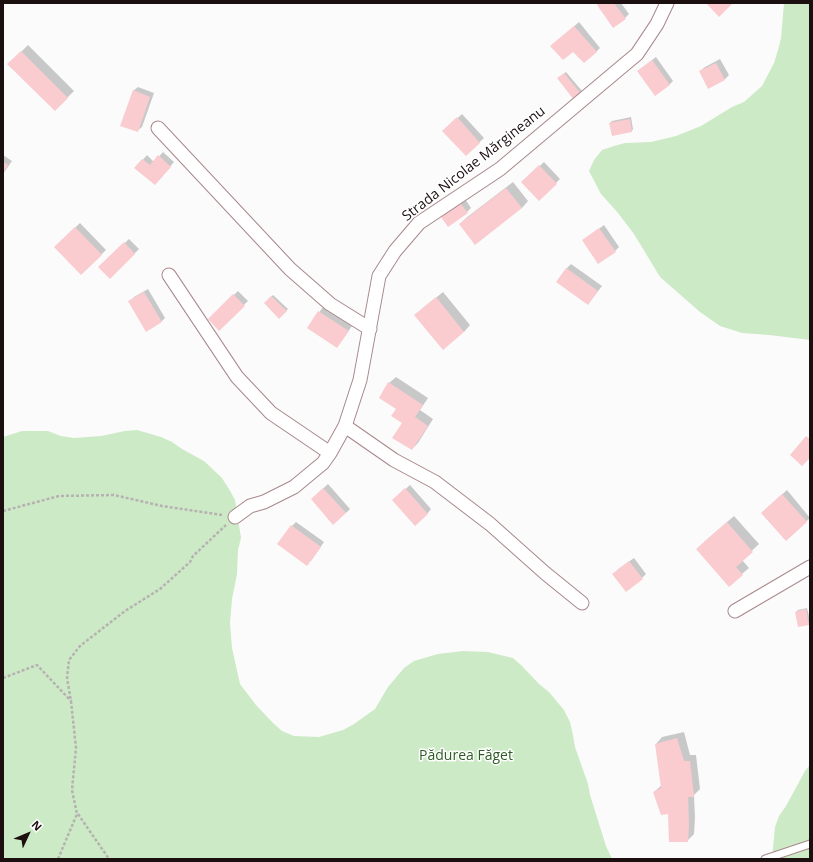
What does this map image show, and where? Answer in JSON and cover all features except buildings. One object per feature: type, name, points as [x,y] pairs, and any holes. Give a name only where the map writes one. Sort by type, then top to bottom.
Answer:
[{"type":"street","name":"Strada Nicolae Mărgineanu","points":[[235,517],[250,506],[264,502],[294,487],[323,463],[330,453],[345,426],[360,380],[379,276],[395,251],[419,223],[500,169],[637,54],[667,3]]},
{"type":"street","points":[[158,128],[290,269],[330,304],[370,329]]},
{"type":"street","points":[[169,275],[237,377],[271,413],[330,453]]},
{"type":"street","points":[[345,426],[394,460],[435,482],[490,524],[545,573],[582,603]]},
{"type":"street","points":[[735,611],[810,567]]},
{"type":"lane","points":[[765,859],[810,844]]},
{"type":"path","points":[[3,511],[59,496],[114,495],[162,506],[235,517]]},
{"type":"path","points":[[109,859],[77,814],[72,790],[76,748],[72,701],[67,678],[69,660],[80,646],[125,611],[160,589],[190,562],[193,556],[235,517]]},
{"type":"path","points":[[3,678],[37,665],[72,701]]},
{"type":"path","points":[[58,859],[77,814]]},
{"type":"green space","points":[[784,3],[810,3],[810,340],[742,333],[720,326],[700,312],[660,277],[634,234],[601,194],[589,171],[594,160],[602,150],[625,143],[651,142],[676,136],[701,126],[732,107],[744,102],[762,86],[774,63],[781,38]]},
{"type":"green space","name":"Pădurea Făget","points":[[137,430],[172,442],[204,461],[222,478],[235,500],[241,538],[238,550],[237,574],[232,599],[230,623],[232,648],[240,684],[256,705],[273,723],[282,731],[294,736],[319,737],[343,730],[375,709],[388,687],[404,668],[414,661],[438,654],[463,651],[488,652],[513,658],[549,692],[564,710],[570,722],[575,747],[588,784],[606,846],[612,859],[3,859],[3,437],[22,431],[48,431],[61,436],[74,438],[101,436]]},
{"type":"green space","points":[[810,765],[810,859],[772,859],[775,827],[779,816]]}]
